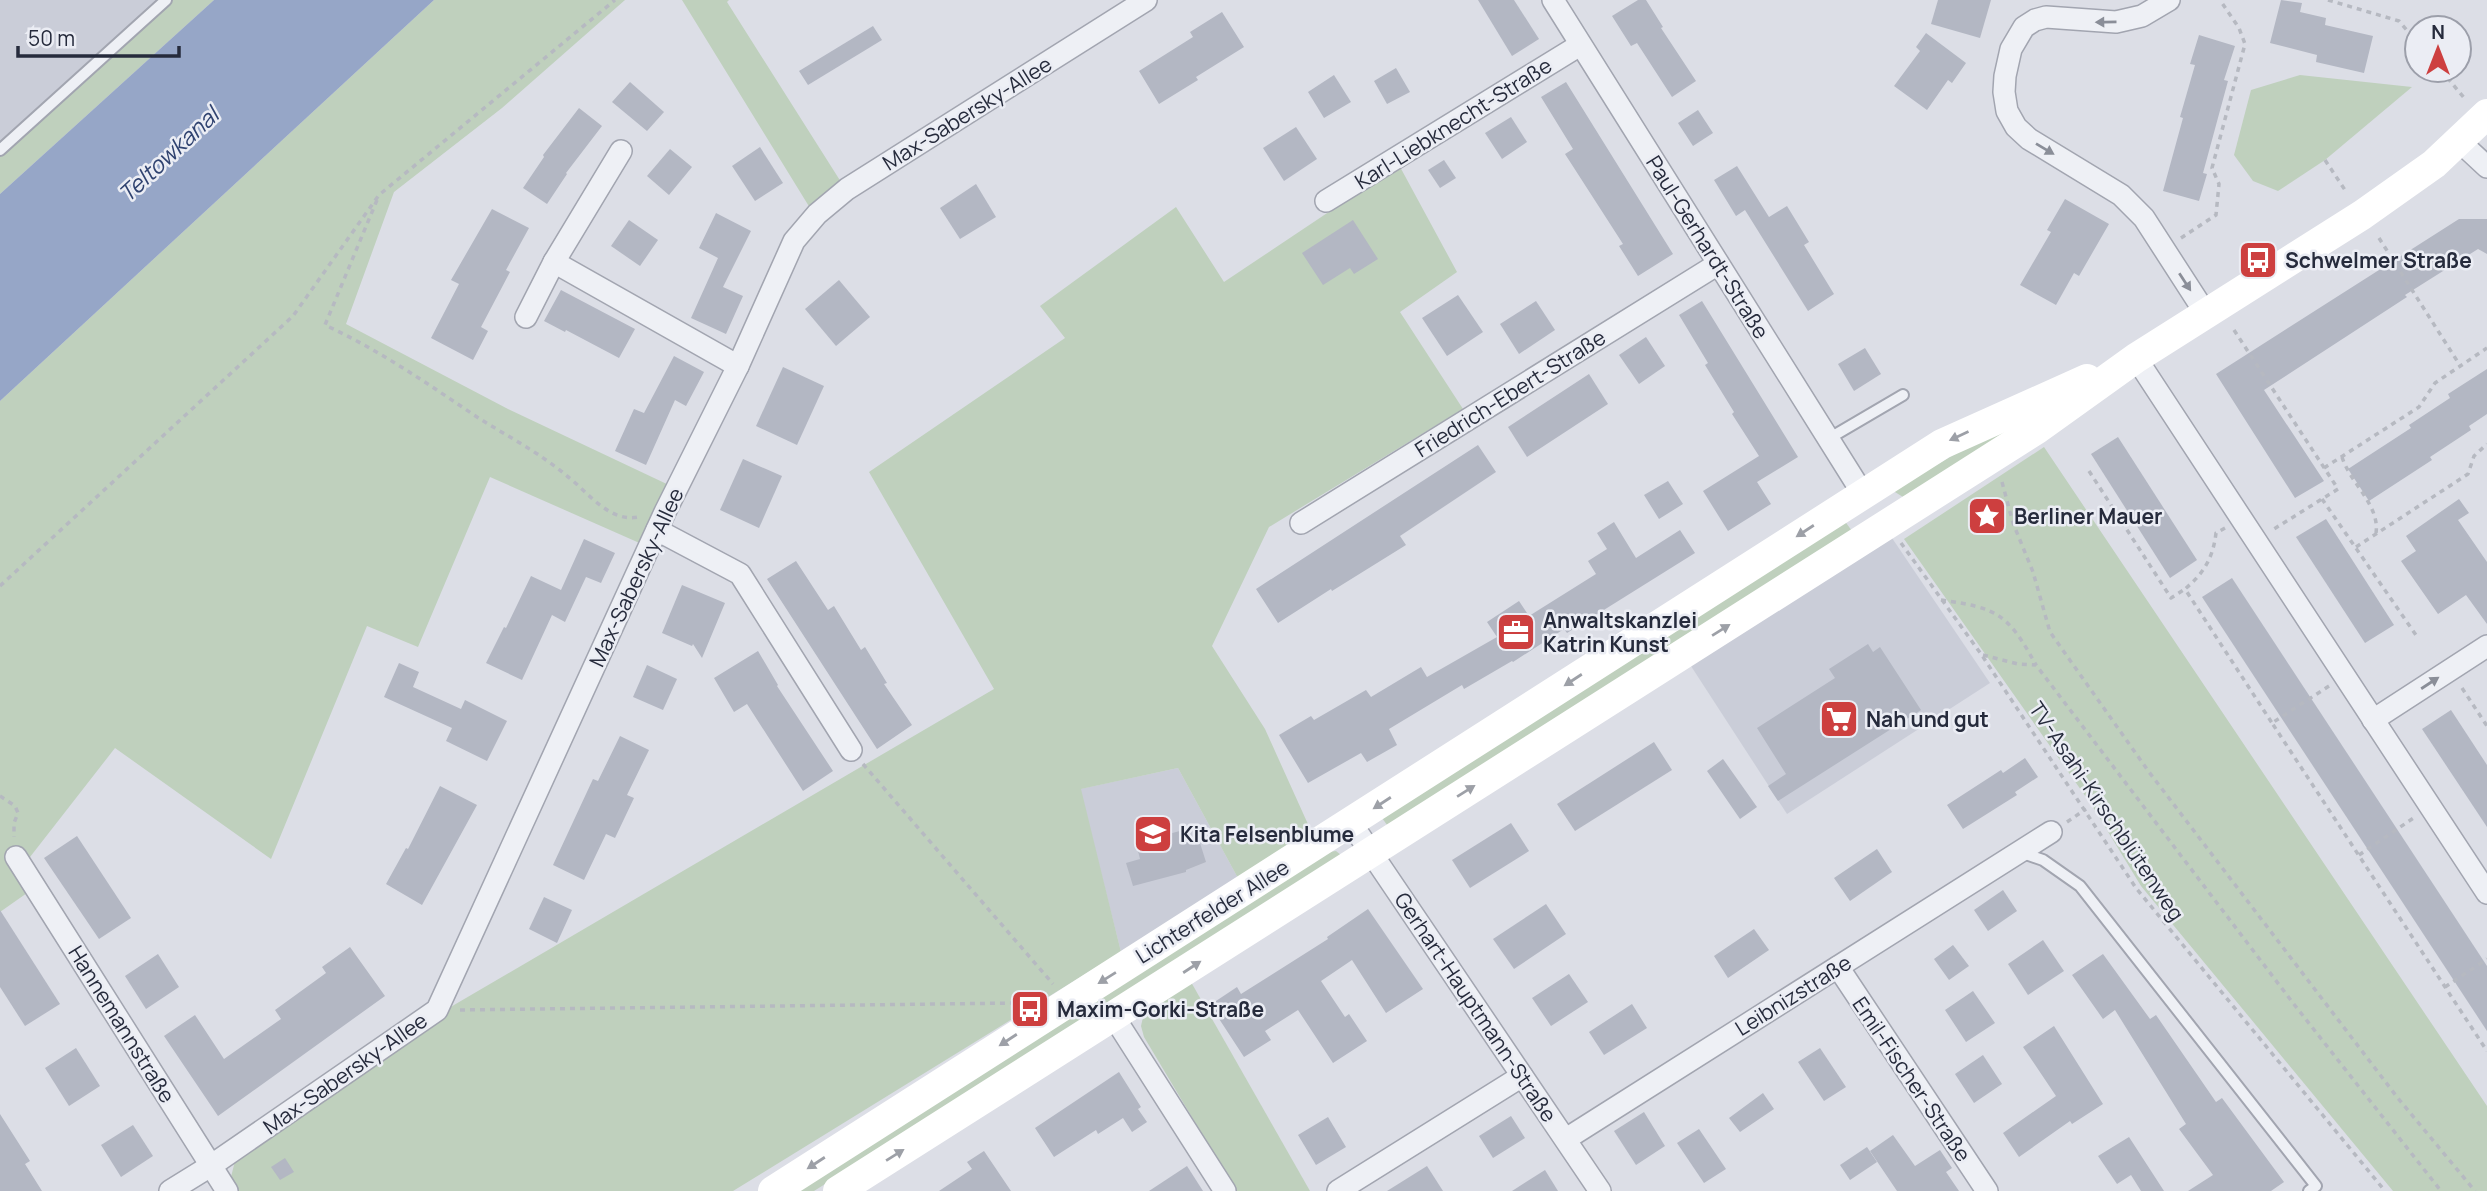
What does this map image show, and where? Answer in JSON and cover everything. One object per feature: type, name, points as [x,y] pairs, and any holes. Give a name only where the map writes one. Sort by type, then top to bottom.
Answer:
[{"type":"main road","points":[[2029,418],[2136,358],[2362,215],[2434,164],[2459,141],[2479,110]]},
{"type":"main road","name":"Lichterfelder Allee","points":[[773,1191],[1942,444],[2029,418]]},
{"type":"main road","name":"Lichterfelder Allee","points":[[838,1191],[1371,852],[1892,530],[2029,418]]},
{"type":"main road","points":[[1863,494],[1892,530]]},
{"type":"street","name":"Max-Sabersky-Allee","points":[[170,1191],[212,1166],[437,1010],[661,521],[738,366],[794,241],[817,214],[847,189],[1146,0]]},
{"type":"street","name":"Paul-Gerhardt-Straße","points":[[1553,0],[1863,494]]},
{"type":"street","points":[[2169,0],[2142,16],[2116,22],[2046,17],[2035,20],[2024,27],[2011,49],[2004,92],[2007,111],[2016,127],[2029,139],[2120,195],[2144,218],[2206,314]]},
{"type":"street","name":"Karl-Liebknecht-Straße","points":[[1326,201],[1580,45]]},
{"type":"street","points":[[2459,141],[2487,167]]},
{"type":"street","points":[[526,317],[554,262],[621,151]]},
{"type":"street","points":[[554,262],[738,366]]},
{"type":"street","name":"Friedrich-Ebert-Straße","points":[[1301,523],[1718,264]]},
{"type":"street","points":[[2136,358],[2487,893]]},
{"type":"street","points":[[661,521],[740,574],[851,750]]},
{"type":"street","points":[[2373,720],[2487,646]]},
{"type":"street","name":"Gerhart-Hauptmann-Straße","points":[[1351,823],[1600,1191]]},
{"type":"street","name":"Leibnizstraße","points":[[1566,1139],[2051,832]]},
{"type":"street","name":"Hannemannstraße","points":[[16,857],[227,1191]]},
{"type":"street","name":"Emil-Fischer-Straße","points":[[1838,967],[1987,1191]]},
{"type":"street","points":[[1114,1017],[1225,1191]]},
{"type":"street","points":[[1338,1191],[1522,1076]]},
{"type":"lane","points":[[0,150],[166,0]]},
{"type":"lane","points":[[1828,439],[1903,395]]},
{"type":"lane","points":[[2020,852],[2043,860],[2080,886],[2316,1186],[2309,1191]]},
{"type":"path","points":[[0,586],[293,316],[379,195],[615,0]]},
{"type":"path","points":[[2165,250],[2216,215],[2219,184],[2212,168],[2245,44],[2239,28],[2220,0]]},
{"type":"path","points":[[2328,0],[2399,21],[2403,26]]},
{"type":"path","points":[[2454,84],[2479,110]]},
{"type":"path","points":[[2325,160],[2350,198]]},
{"type":"path","points":[[379,195],[325,325],[353,338],[431,384],[564,472],[602,507],[619,516],[661,521]]},
{"type":"path","points":[[2379,238],[2461,367]]},
{"type":"path","points":[[2234,330],[2338,489],[2269,533]]},
{"type":"path","points":[[2325,468],[2419,407],[2435,383],[2487,348]]},
{"type":"path","points":[[2356,547],[2468,474],[2474,456],[2487,444]]},
{"type":"path","points":[[2342,457],[2346,471],[2375,514],[2376,534]]},
{"type":"path","points":[[2090,471],[2171,598],[2198,578],[2208,564],[2217,533],[2241,518]]},
{"type":"path","points":[[1999,473],[2013,523],[2033,572],[2050,632],[2149,772],[2397,1097],[2474,1191]]},
{"type":"path","points":[[2322,499],[2418,638]]},
{"type":"path","name":"TV-Asahi-Kirschblütenweg","points":[[1892,530],[1981,654],[2136,888],[2385,1191]]},
{"type":"path","points":[[2185,589],[2487,1051]]},
{"type":"path","points":[[1941,600],[1991,610],[2006,620],[2023,641],[2036,665],[2293,1003],[2441,1191]]},
{"type":"path","points":[[1981,654],[2018,664],[2036,665]]},
{"type":"path","points":[[2272,723],[2345,676]]},
{"type":"path","points":[[2458,680],[2487,726]]},
{"type":"path","points":[[851,750],[1059,990],[1066,1004]]},
{"type":"path","points":[[0,796],[15,807],[18,813],[14,823],[16,857]]},
{"type":"path","points":[[2359,855],[2430,806]]},
{"type":"path","points":[[2445,987],[2487,959]]},
{"type":"path","points":[[437,1010],[1026,1003]]},
{"type":"shaded area","points":[[0,0],[159,0],[0,144]]},
{"type":"shaded area","points":[[1892,538],[1990,683],[1787,814],[1689,663]]},
{"type":"shaded area","name":"Kita Felsenblume","points":[[1178,768],[1239,880],[1121,952],[1080,789]]},
{"type":"green space","points":[[159,0],[214,0],[0,194],[0,144]]},
{"type":"green space","points":[[434,0],[625,0],[502,108],[394,192],[346,324],[508,409],[671,486],[644,545],[490,477],[418,647],[367,626],[271,859],[115,748],[16,875],[27,893],[0,912],[0,401]]},
{"type":"green space","points":[[682,0],[729,0],[727,2],[841,182],[810,208]]},
{"type":"green space","points":[[2300,75],[2412,87],[2325,160],[2278,191],[2253,181],[2234,155],[2251,90]]},
{"type":"green space","points":[[1399,165],[1457,272],[1400,312],[1463,409],[1269,527],[1212,646],[1265,729],[1312,833],[1239,880],[1178,768],[1081,789],[1121,952],[733,1191],[236,1191],[230,1181],[235,1161],[454,1005],[994,689],[869,472],[1065,338],[1040,306],[1176,207],[1224,282]]},
{"type":"green space","points":[[1999,429],[2011,431],[1910,495],[1903,497],[1895,492],[1894,489]]},
{"type":"green space","points":[[2044,447],[2487,1106],[2487,1191],[2393,1191],[2141,886],[2093,807],[1904,539]]},
{"type":"green space","points":[[1844,520],[1852,531],[1390,829],[1382,818]]},
{"type":"green space","points":[[1336,851],[1341,855],[1339,860],[814,1191],[788,1191],[1320,853]]},
{"type":"green space","points":[[1191,982],[1310,1191],[1236,1191],[1144,1037],[1141,1026],[1144,1013]]},
{"type":"water","name":"Teltowkanal","points":[[214,0],[434,0],[0,401],[0,194]]},
{"type":"building","points":[[1478,0],[1514,0],[1539,39],[1512,56]]},
{"type":"building","points":[[1638,0],[1646,0],[1696,81],[1672,97],[1637,43],[1631,46],[1612,16]]},
{"type":"building","points":[[1938,0],[1991,0],[1980,38],[1931,24]]},
{"type":"building","points":[[2281,0],[2302,3],[2300,12],[2326,18],[2325,25],[2373,36],[2364,73],[2316,62],[2317,55],[2270,43]]},
{"type":"building","points":[[1222,12],[1244,47],[1159,104],[1139,71],[1193,37],[1190,32]]},
{"type":"building","points":[[873,26],[882,40],[808,85],[799,71]]},
{"type":"building","points":[[1926,33],[1966,63],[1952,83],[1948,80],[1927,110],[1894,86],[1920,51],[1916,47]]},
{"type":"building","points":[[2199,35],[2235,46],[2224,80],[2228,81],[2203,173],[2207,174],[2199,201],[2163,191],[2183,118],[2180,117],[2195,65],[2190,64]]},
{"type":"building","points":[[1396,68],[1410,92],[1387,104],[1374,81]]},
{"type":"building","points":[[1334,75],[1351,102],[1324,118],[1308,92]]},
{"type":"building","points":[[630,82],[664,112],[647,131],[612,102]]},
{"type":"building","points":[[1566,82],[1673,254],[1638,276],[1619,246],[1623,244],[1565,154],[1573,149],[1541,97]]},
{"type":"building","points":[[579,108],[602,126],[566,173],[547,204],[523,188],[543,155]]},
{"type":"building","points":[[1698,110],[1713,133],[1693,146],[1678,123]]},
{"type":"building","points":[[1511,117],[1527,142],[1502,159],[1485,133]]},
{"type":"building","points":[[1296,127],[1317,159],[1284,181],[1263,148]]},
{"type":"building","points":[[760,147],[783,183],[755,201],[732,166]]},
{"type":"building","points":[[670,149],[692,167],[669,195],[647,176]]},
{"type":"building","points":[[1444,160],[1456,178],[1440,188],[1428,170]]},
{"type":"building","points":[[1737,166],[1769,217],[1787,206],[1809,242],[1804,245],[1834,294],[1808,311],[1745,210],[1736,216],[1714,180]]},
{"type":"building","points":[[976,184],[996,217],[960,239],[940,208]]},
{"type":"building","points":[[2065,199],[2109,224],[2079,276],[2074,273],[2056,305],[2020,285],[2051,232],[2047,230]]},
{"type":"building","points":[[492,209],[529,228],[506,270],[510,272],[481,327],[488,331],[473,360],[431,338],[459,284],[451,280]]},
{"type":"building","points":[[716,213],[751,231],[723,287],[743,296],[726,334],[691,318],[718,258],[699,248]]},
{"type":"building","points":[[2459,219],[2487,219],[2487,254],[2478,249],[2264,390],[2324,481],[2295,498],[2216,374]]},
{"type":"building","points":[[629,220],[658,240],[640,266],[611,246]]},
{"type":"building","points":[[1353,220],[1378,259],[1354,274],[1350,268],[1323,285],[1302,253]]},
{"type":"building","points":[[839,280],[870,317],[836,346],[805,309]]},
{"type":"building","points":[[561,290],[635,329],[619,358],[544,321]]},
{"type":"building","points":[[1458,295],[1483,332],[1447,356],[1422,318]]},
{"type":"building","points":[[1536,301],[1555,330],[1519,354],[1500,324]]},
{"type":"building","points":[[1702,301],[1798,457],[1757,482],[1771,504],[1728,531],[1703,491],[1759,456],[1732,414],[1734,412],[1705,365],[1708,363],[1679,315]]},
{"type":"building","points":[[1646,337],[1665,366],[1639,384],[1619,355]]},
{"type":"building","points":[[1865,348],[1881,374],[1854,391],[1838,364]]},
{"type":"building","points":[[674,356],[704,372],[686,406],[675,400],[646,465],[615,451],[634,409],[644,413]]},
{"type":"building","points":[[783,367],[824,386],[797,445],[756,426]]},
{"type":"building","points":[[2487,369],[2487,414],[2469,426],[2471,430],[2430,457],[2432,460],[2369,501],[2348,469],[2411,428],[2409,425],[2450,398],[2448,394]]},
{"type":"building","points":[[1589,374],[1608,404],[1527,457],[1508,427]]},
{"type":"building","points":[[2118,437],[2197,560],[2170,578],[2091,454]]},
{"type":"building","points":[[1478,445],[1496,472],[1400,536],[1406,545],[1278,623],[1256,589]]},
{"type":"building","points":[[743,459],[782,476],[759,528],[720,510]]},
{"type":"building","points":[[1668,481],[1683,504],[1659,519],[1644,495]]},
{"type":"building","points":[[2459,499],[2469,513],[2458,520],[2487,562],[2487,624],[2466,595],[2438,614],[2401,561],[2416,551],[2406,536]]},
{"type":"building","points":[[2326,519],[2394,625],[2365,643],[2296,537]]},
{"type":"building","points":[[1614,522],[1636,558],[1680,530],[1695,553],[1567,633],[1564,629],[1513,662],[1464,689],[1462,685],[1389,729],[1397,745],[1367,762],[1361,753],[1308,783],[1279,735],[1311,716],[1314,720],[1366,690],[1371,697],[1421,667],[1427,677],[1497,637],[1487,622],[1519,601],[1529,616],[1596,574],[1588,561],[1607,549],[1597,533]]},
{"type":"building","points":[[584,539],[615,553],[601,583],[586,577],[565,622],[552,615],[522,680],[486,663],[531,576],[561,590]]},
{"type":"building","points":[[796,561],[828,610],[834,606],[861,650],[865,647],[887,683],[884,684],[912,725],[877,749],[767,579]]},
{"type":"building","points":[[2232,578],[2487,966],[2487,1031],[2202,597]]},
{"type":"building","points":[[682,585],[725,603],[702,658],[693,644],[692,646],[662,633]]},
{"type":"building","name":"Nah und gut","points":[[1868,644],[1873,652],[1880,647],[1921,710],[1778,801],[1768,786],[1786,774],[1757,728],[1835,678],[1829,669]]},
{"type":"building","points":[[758,651],[777,686],[833,771],[803,791],[747,704],[734,712],[714,678]]},
{"type":"building","points":[[399,663],[419,672],[413,687],[461,709],[465,700],[507,721],[487,761],[446,741],[452,728],[384,697]]},
{"type":"building","points":[[647,665],[677,679],[663,710],[633,697]]},
{"type":"building","points":[[2451,710],[2487,765],[2487,827],[2422,729]]},
{"type":"building","points":[[620,736],[649,750],[627,795],[634,798],[615,838],[606,834],[584,880],[553,865],[593,779],[598,781]]},
{"type":"building","points":[[1654,742],[1672,770],[1575,831],[1557,804]]},
{"type":"building","points":[[2025,758],[2038,777],[2015,792],[2017,795],[1963,829],[1947,805],[2001,770],[2003,773]]},
{"type":"building","points":[[1723,759],[1757,807],[1740,819],[1707,771]]},
{"type":"building","points":[[440,786],[477,805],[422,905],[386,884],[406,848],[408,849]]},
{"type":"building","points":[[1511,823],[1529,851],[1470,888],[1452,860]]},
{"type":"building","points":[[1187,829],[1192,845],[1200,843],[1206,862],[1186,872],[1133,886],[1126,863],[1140,859],[1136,843]]},
{"type":"building","points":[[77,836],[131,918],[99,939],[44,858]]},
{"type":"building","points":[[1877,849],[1892,872],[1850,901],[1834,878]]},
{"type":"building","points":[[2003,890],[2017,911],[1988,931],[1974,910]]},
{"type":"building","points":[[544,897],[572,910],[557,943],[529,929]]},
{"type":"building","points":[[1546,904],[1566,934],[1514,969],[1493,939]]},
{"type":"building","points":[[1368,909],[1423,989],[1386,1013],[1352,960],[1321,981],[1345,1017],[1349,1014],[1367,1041],[1333,1063],[1298,1010],[1265,1031],[1271,1040],[1244,1057],[1210,1005],[1237,987],[1241,994],[1328,939],[1327,937]]},
{"type":"building","points":[[0,910],[60,1004],[25,1026],[0,987]]},
{"type":"building","points":[[1754,929],[1769,950],[1728,978],[1714,956]]},
{"type":"building","points":[[2043,940],[2064,971],[2028,995],[2008,964]]},
{"type":"building","points":[[1953,945],[1969,966],[1949,980],[1934,959]]},
{"type":"building","points":[[350,947],[385,996],[218,1116],[164,1036],[195,1015],[224,1059],[281,1019],[275,1010],[326,973],[322,967]]},
{"type":"building","points":[[158,954],[179,987],[146,1009],[125,976]]},
{"type":"building","points":[[2103,954],[2150,1019],[2156,1015],[2216,1102],[2222,1098],[2284,1182],[2271,1191],[2188,1191],[2213,1175],[2179,1129],[2186,1124],[2115,1010],[2103,1019],[2072,975]]},
{"type":"building","points":[[1569,974],[1588,1002],[1551,1026],[1532,998]]},
{"type":"building","points":[[1973,991],[1995,1023],[1966,1042],[1945,1010]]},
{"type":"building","points":[[1632,1004],[1647,1028],[1604,1055],[1589,1032]]},
{"type":"building","points":[[2054,1026],[2103,1104],[2072,1124],[2070,1121],[2019,1157],[2003,1133],[2056,1096],[2023,1047]]},
{"type":"building","points":[[76,1048],[100,1086],[69,1106],[45,1068]]},
{"type":"building","points":[[1820,1048],[1846,1087],[1824,1101],[1798,1062]]},
{"type":"building","points":[[1983,1055],[2002,1084],[1974,1103],[1955,1074]]},
{"type":"building","points":[[1119,1072],[1147,1122],[1132,1132],[1123,1118],[1098,1134],[1096,1130],[1054,1157],[1035,1128]]},
{"type":"building","points":[[1763,1093],[1774,1109],[1740,1132],[1729,1118]]},
{"type":"building","points":[[1644,1112],[1665,1146],[1636,1165],[1614,1131]]},
{"type":"building","points":[[0,1114],[30,1161],[25,1164],[42,1191],[0,1191]]},
{"type":"building","points":[[1511,1116],[1525,1138],[1493,1158],[1479,1136]]},
{"type":"building","points":[[1328,1117],[1346,1147],[1316,1165],[1298,1135]]},
{"type":"building","points":[[133,1125],[153,1156],[121,1177],[101,1145]]},
{"type":"building","points":[[1699,1129],[1726,1169],[1704,1183],[1677,1143]]},
{"type":"building","points":[[1893,1135],[1915,1166],[1940,1150],[1952,1168],[1946,1172],[1959,1191],[1897,1191],[1870,1151]]},
{"type":"building","points":[[2129,1137],[2164,1191],[2141,1191],[2131,1175],[2117,1184],[2098,1156]]},
{"type":"building","points":[[1867,1147],[1877,1162],[1850,1180],[1840,1165]]},
{"type":"building","points":[[984,1151],[1011,1191],[939,1191],[972,1169],[967,1162]]},
{"type":"building","points":[[285,1158],[294,1172],[280,1180],[271,1167]]},
{"type":"building","points":[[1187,1166],[1203,1191],[1149,1191]]},
{"type":"building","points":[[1427,1166],[1443,1191],[1387,1191]]},
{"type":"building","points":[[1545,1170],[1558,1191],[1512,1191]]},
{"type":"place","name":"Schwelmer Straße","points":[[2258,260]]},
{"type":"place","name":"Berliner Mauer","points":[[1987,516]]},
{"type":"place","name":"Anwaltskanzlei Katrin Kunst","points":[[1516,632]]},
{"type":"place","name":"Nah und gut","points":[[1839,719]]},
{"type":"place","name":"Kita Felsenblume","points":[[1153,834]]},
{"type":"place","name":"Maxim-Gorki-Straße","points":[[1030,1009]]}]
